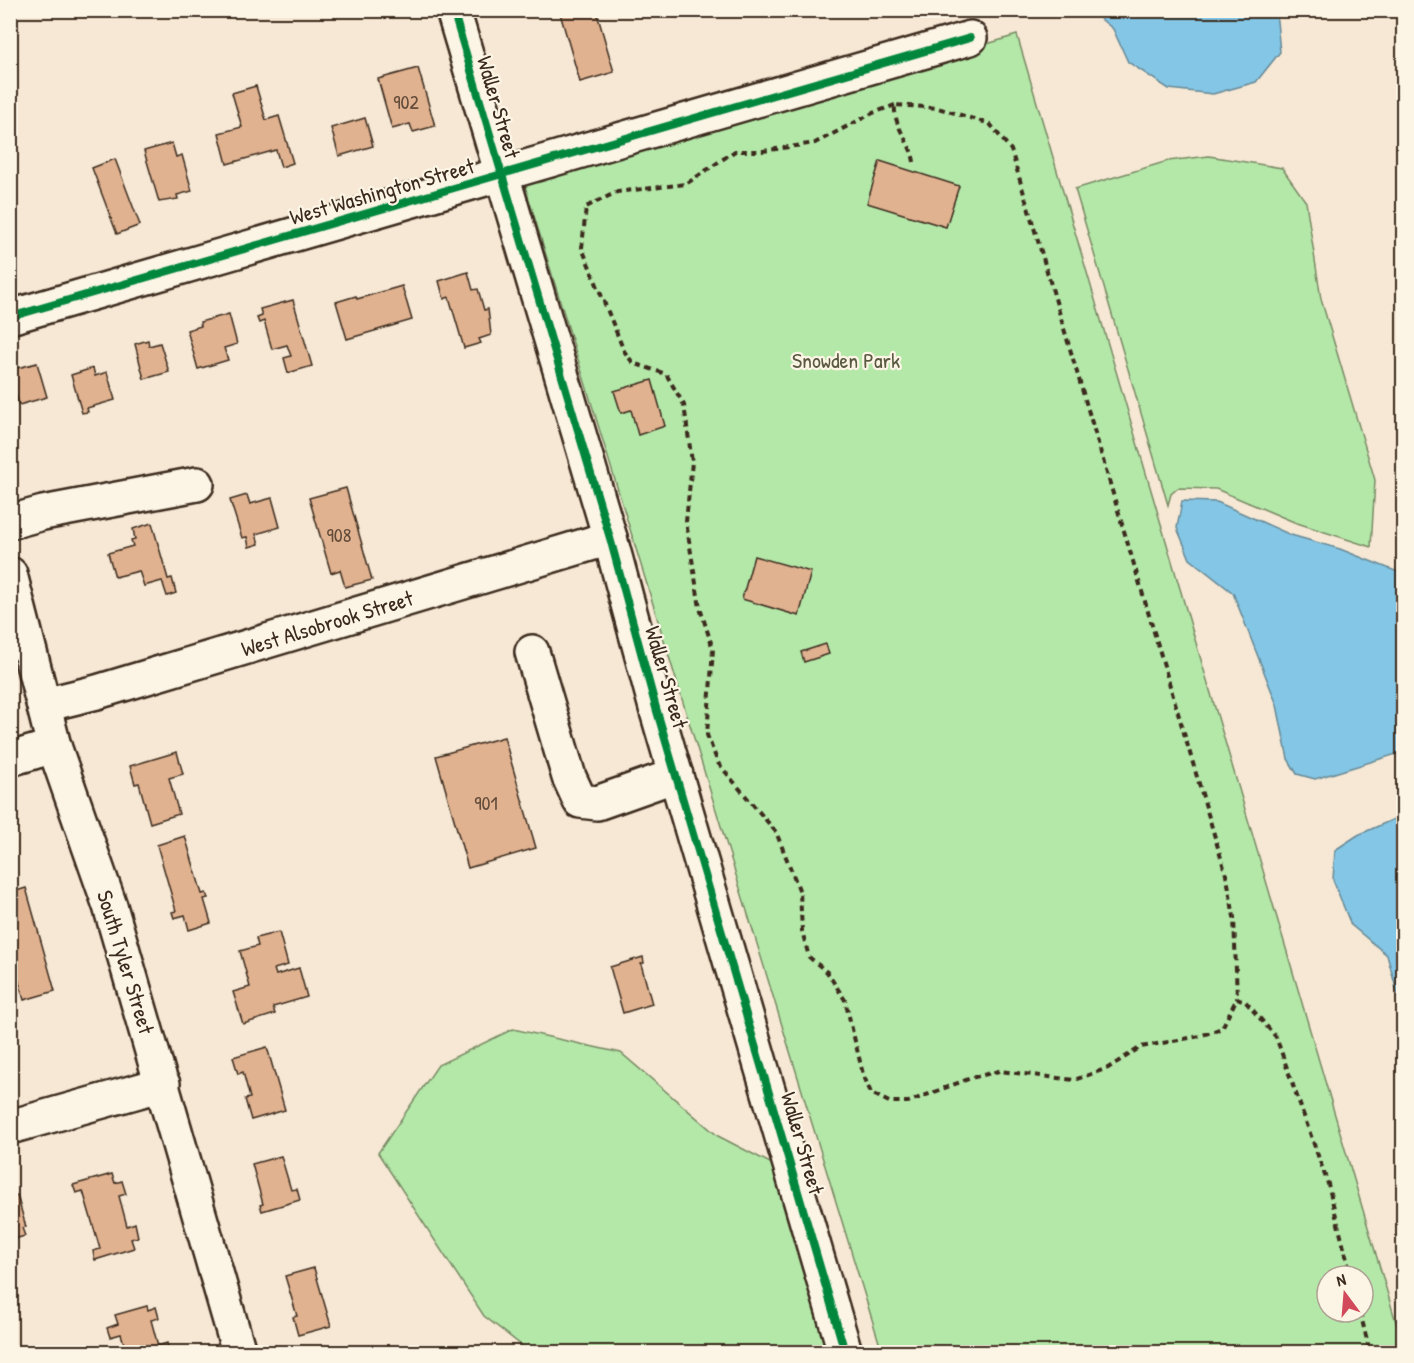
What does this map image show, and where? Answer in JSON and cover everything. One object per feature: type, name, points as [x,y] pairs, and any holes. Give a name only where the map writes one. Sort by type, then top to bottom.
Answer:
[{"type":"street","name":"Waller Street","points":[[453,10],[500,176],[610,538],[676,775],[845,1353]]},
{"type":"street","name":"West Washington Street","points":[[10,317],[970,38]]},
{"type":"street","points":[[10,522],[43,513],[197,484]]},
{"type":"street","name":"West Alsobrook Street","points":[[44,705],[109,688],[610,538]]},
{"type":"street","name":"South Tyler Street","points":[[10,573],[54,746],[110,906],[239,1353]]},
{"type":"street","points":[[532,652],[569,777],[580,801],[597,803],[676,775]]},
{"type":"street","points":[[10,759],[54,746]]},
{"type":"street","points":[[10,1127],[163,1084]]},
{"type":"path","points":[[895,105],[894,118],[912,152],[914,162]]},
{"type":"path","points":[[895,105],[938,108],[990,124],[1011,150],[1227,878],[1234,917],[1237,998],[1222,1028],[1200,1036],[1141,1047],[1108,1068],[1074,1080],[999,1071],[971,1078],[908,1102],[889,1102],[871,1093],[863,1074],[845,1000],[826,972],[809,957],[802,932],[800,892],[776,832],[717,763],[707,735],[713,649],[700,608],[686,522],[692,462],[684,405],[666,374],[633,363],[624,351],[582,248],[586,207],[617,192],[686,184],[735,151],[763,151],[815,143],[873,113],[895,105]]},
{"type":"path","points":[[1237,998],[1245,1001],[1276,1037],[1328,1184],[1348,1264]]},
{"type":"path","points":[[1363,1324],[1370,1353]]},
{"type":"green space","name":"Snowden Park","points":[[1017,35],[1403,1352],[882,1352],[524,183]]},
{"type":"green space","points":[[1209,156],[1282,168],[1306,202],[1321,299],[1375,480],[1371,547],[1294,522],[1216,489],[1178,488],[1171,494],[1168,505],[1075,189],[1168,161]]},
{"type":"green space","points":[[513,1029],[621,1053],[718,1136],[776,1166],[831,1352],[530,1352],[484,1316],[378,1153],[438,1065]]},
{"type":"water","points":[[1091,11],[1276,11],[1280,52],[1256,82],[1213,94],[1169,89],[1128,62],[1113,29]]},
{"type":"water","points":[[1182,501],[1217,502],[1291,535],[1340,549],[1403,574],[1403,752],[1315,779],[1297,774],[1288,759],[1277,705],[1233,593],[1190,559],[1177,528]]},
{"type":"water","points":[[1404,815],[1403,1014],[1387,955],[1351,925],[1333,880],[1335,850],[1358,835]]},
{"type":"building","points":[[559,10],[596,10],[614,72],[580,82]]},
{"type":"building","points":[[418,68],[435,126],[413,132],[410,124],[392,129],[378,79]]},
{"type":"building","points":[[256,86],[266,120],[279,116],[293,163],[281,167],[276,150],[227,164],[219,133],[242,127],[232,93]]},
{"type":"building","points":[[365,118],[373,146],[339,156],[331,128]]},
{"type":"building","points":[[172,143],[176,157],[182,155],[192,191],[177,195],[178,199],[159,202],[144,151]]},
{"type":"building","points":[[115,159],[140,225],[117,234],[92,168]]},
{"type":"building","points":[[880,161],[959,186],[946,227],[867,203]]},
{"type":"building","points":[[468,272],[473,290],[478,289],[484,310],[488,309],[491,335],[479,339],[481,343],[464,348],[449,297],[444,299],[439,281]]},
{"type":"building","points":[[402,286],[412,320],[347,339],[336,302],[356,296],[357,299]]},
{"type":"building","points":[[293,300],[312,366],[288,373],[284,358],[291,356],[287,345],[272,349],[264,321],[259,323],[257,318],[262,316],[260,309]]},
{"type":"building","points":[[229,314],[237,344],[224,348],[228,360],[198,369],[187,330],[201,326],[200,322]]},
{"type":"building","points":[[148,340],[149,346],[160,343],[169,372],[144,379],[135,344]]},
{"type":"building","points":[[37,363],[47,397],[19,405],[10,370]]},
{"type":"building","points":[[93,368],[95,376],[107,372],[115,400],[87,408],[88,412],[82,413],[71,375]]},
{"type":"building","points":[[652,380],[665,426],[638,435],[631,410],[621,413],[614,391]]},
{"type":"building","points":[[346,488],[372,580],[345,587],[340,570],[331,573],[309,498]]},
{"type":"building","points":[[247,495],[250,504],[272,498],[280,527],[256,534],[259,544],[249,547],[247,537],[242,538],[230,500]]},
{"type":"building","points":[[152,523],[168,579],[172,578],[176,593],[167,596],[162,581],[144,586],[139,571],[115,577],[108,553],[133,546],[131,540],[135,539],[133,529]]},
{"type":"building","points":[[754,556],[811,572],[799,616],[742,599]]},
{"type":"building","points":[[826,644],[829,654],[804,662],[801,652]]},
{"type":"building","points":[[504,737],[536,848],[468,868],[436,756]]},
{"type":"building","points":[[177,752],[183,774],[169,778],[179,814],[150,823],[139,783],[135,784],[130,766]]},
{"type":"building","points":[[185,836],[202,894],[206,893],[208,898],[204,899],[211,923],[189,930],[185,915],[174,918],[172,912],[176,911],[157,845]]},
{"type":"building","points":[[26,888],[55,991],[24,1000],[17,975],[10,977],[10,967],[14,966],[10,954],[10,893]]},
{"type":"building","points":[[279,932],[288,965],[274,969],[276,975],[299,968],[307,997],[273,1007],[275,1014],[243,1024],[233,992],[250,987],[240,951],[258,946],[256,938]]},
{"type":"building","points":[[643,957],[644,963],[641,964],[652,1004],[623,1013],[610,967]]},
{"type":"building","points":[[267,1047],[285,1110],[251,1120],[245,1099],[250,1098],[243,1072],[238,1074],[233,1057]]},
{"type":"building","points":[[281,1156],[291,1190],[297,1189],[300,1200],[262,1211],[260,1205],[263,1204],[252,1164]]},
{"type":"building","points":[[112,1174],[115,1183],[122,1181],[126,1194],[119,1196],[127,1226],[135,1223],[138,1237],[131,1239],[134,1248],[95,1260],[93,1251],[100,1249],[83,1191],[76,1193],[73,1185]]},
{"type":"building","points":[[17,1195],[26,1227],[22,1228],[25,1236],[14,1239],[10,1231],[10,1197]]},
{"type":"building","points":[[314,1268],[331,1326],[298,1335],[293,1317],[297,1316],[285,1276]]},
{"type":"building","points":[[147,1306],[148,1310],[156,1307],[159,1318],[151,1320],[158,1346],[167,1343],[169,1352],[117,1352],[126,1350],[121,1334],[110,1337],[107,1328],[118,1324],[115,1315]]},
{"type":"cycle path","points":[[453,10],[610,538],[656,708],[845,1352]]},
{"type":"cycle path","points":[[10,317],[970,38]]}]
